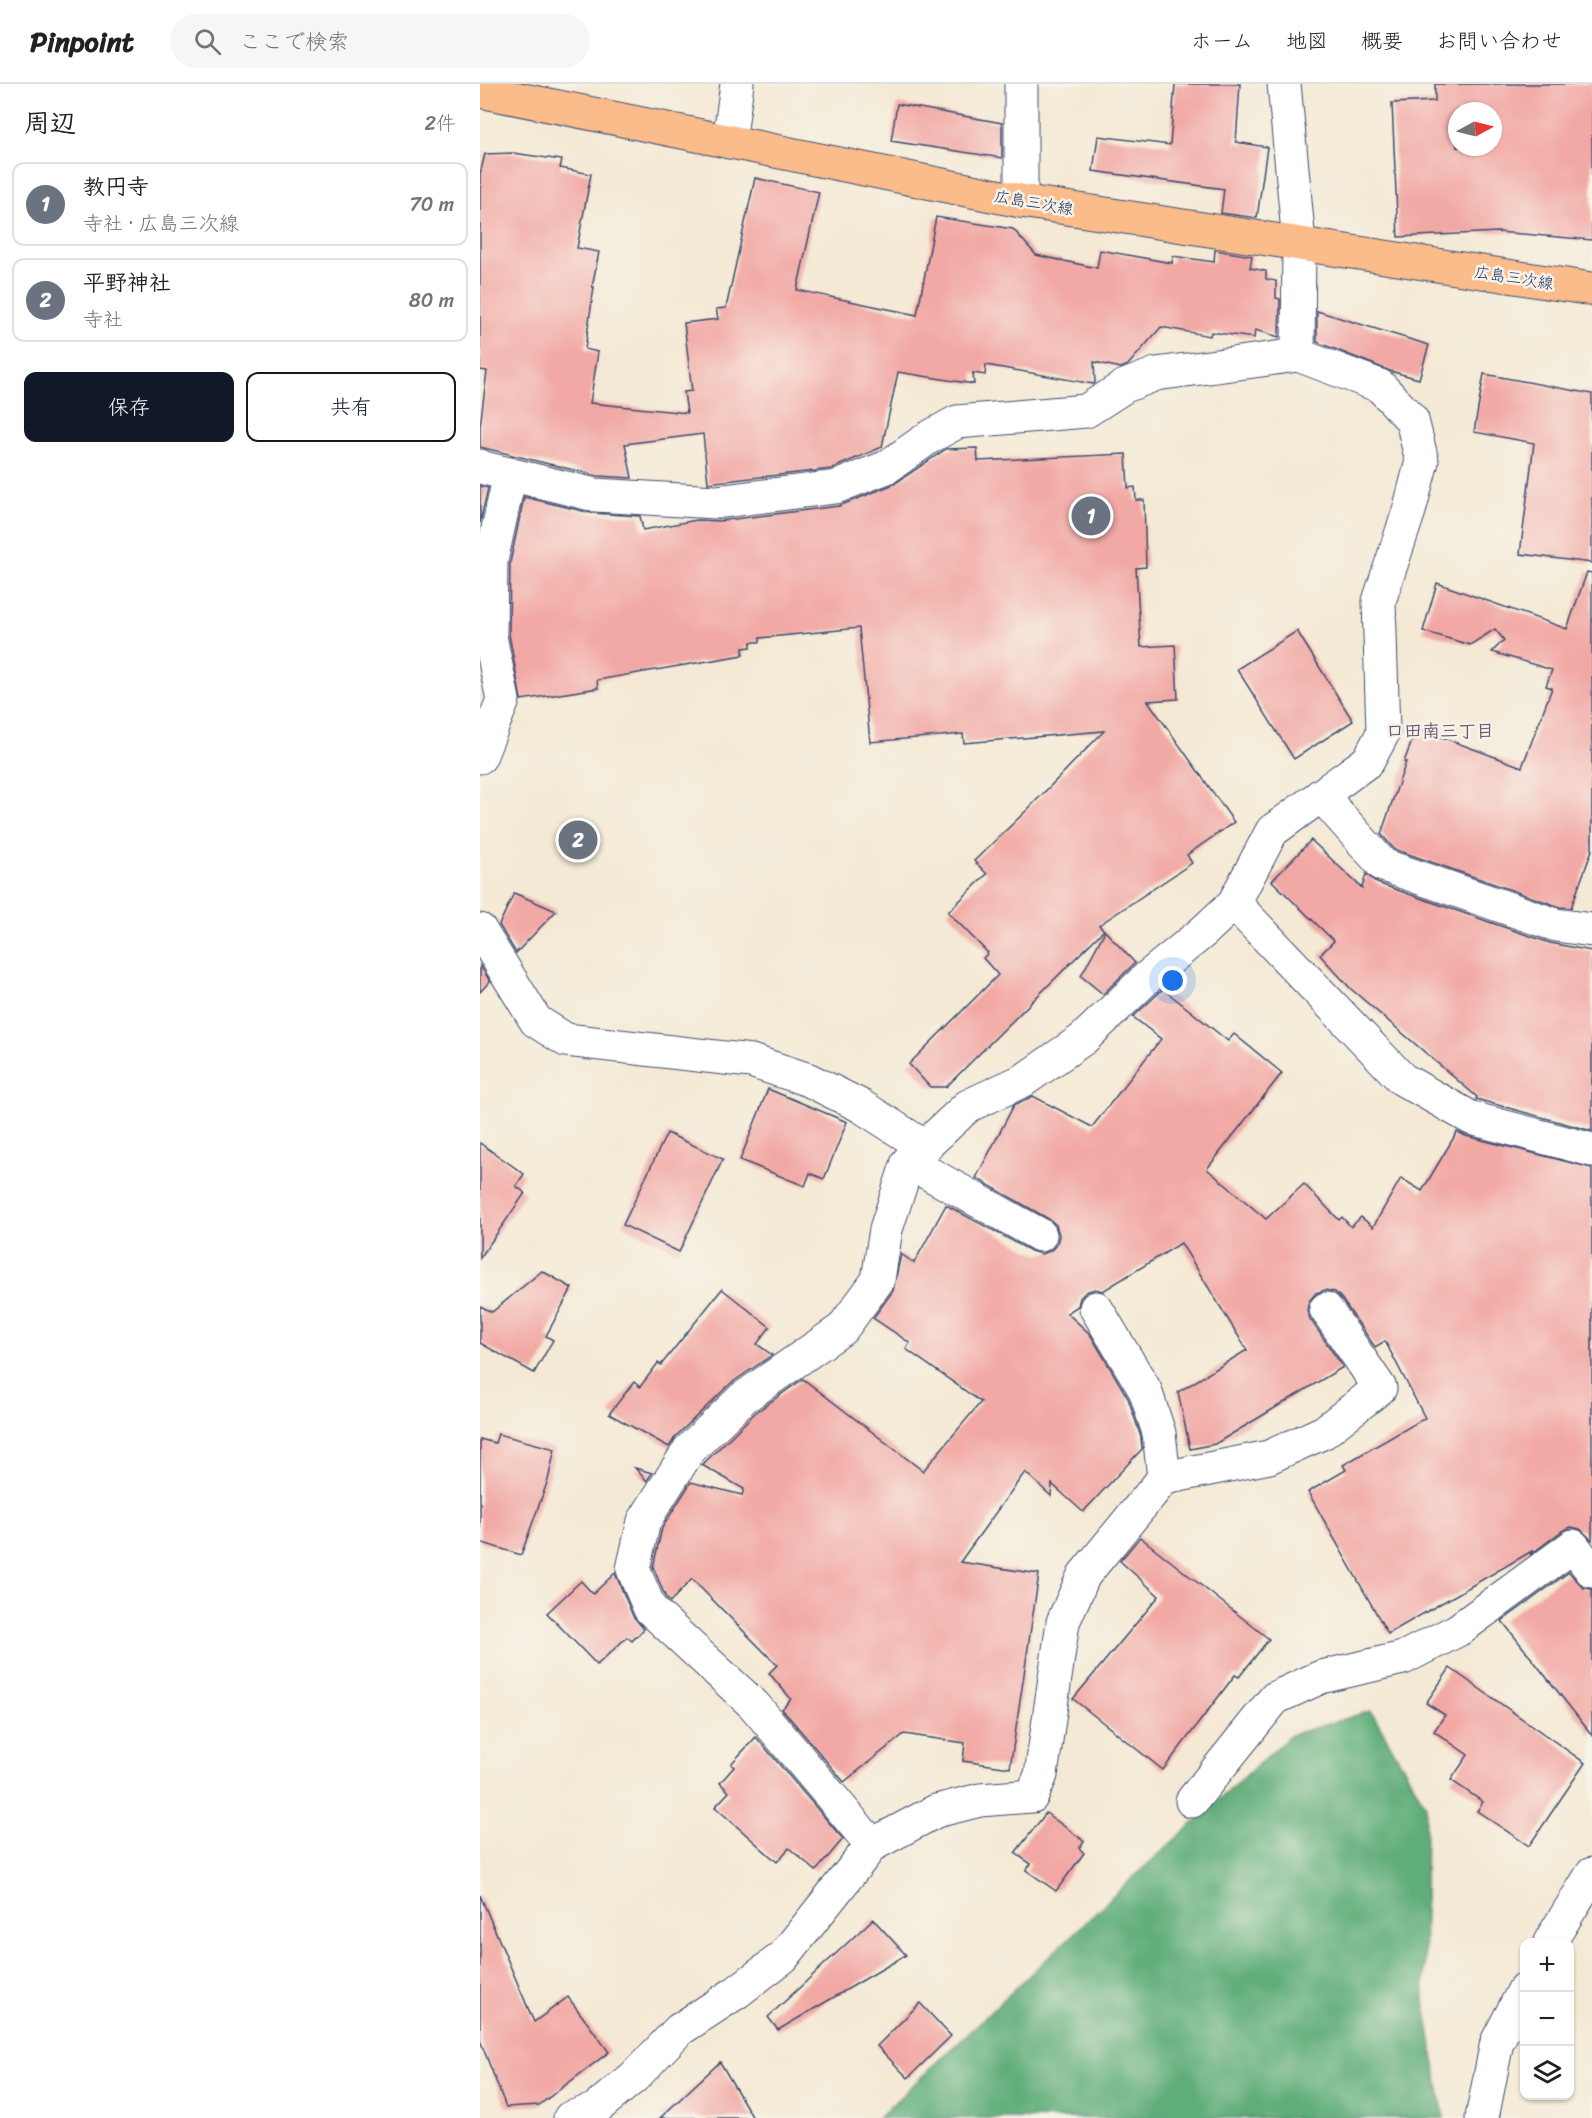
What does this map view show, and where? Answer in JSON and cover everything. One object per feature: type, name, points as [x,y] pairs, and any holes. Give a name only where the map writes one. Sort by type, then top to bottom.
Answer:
[{"type":"main road","name":"広島三次線","points":[[480,91],[1021,201],[1592,289]]},
{"type":"street","points":[[729,141],[737,84]]},
{"type":"street","points":[[1021,84],[1021,201]]},
{"type":"street","points":[[1284,84],[1299,243],[1298,355]]},
{"type":"street","points":[[480,757],[503,700],[490,636],[495,470],[595,495],[716,502],[836,487],[887,467],[928,438],[957,422],[1086,411],[1125,386],[1156,374],[1298,355],[1380,386],[1412,420],[1422,461],[1409,511],[1379,600],[1383,733],[1368,761],[1272,831],[1234,903],[1203,932],[1149,976],[1083,1039],[1024,1080],[968,1107],[916,1154],[886,1229],[878,1280],[842,1329],[743,1398],[689,1450],[644,1521],[633,1569],[650,1609],[754,1705],[872,1845]]},
{"type":"street","points":[[1321,795],[1383,865],[1556,926],[1592,930]]},
{"type":"street","points":[[1234,903],[1402,1079],[1471,1118],[1592,1150]]},
{"type":"street","points":[[480,930],[536,1021],[566,1040],[751,1061],[809,1080],[861,1106],[916,1154],[1040,1235]]},
{"type":"street","points":[[1096,1308],[1145,1390],[1158,1433],[1164,1478]]},
{"type":"street","points":[[570,2118],[594,2110],[634,2077],[680,2030],[737,1992],[783,1957],[872,1845],[936,1811],[980,1800],[1032,1796],[1041,1775],[1062,1622],[1084,1575],[1164,1478],[1269,1457],[1324,1432],[1380,1389],[1326,1308]]},
{"type":"street","points":[[1192,1801],[1275,1698],[1321,1677],[1403,1659],[1458,1630],[1573,1546],[1592,1571]]},
{"type":"street","points":[[1552,1938],[1592,1874]]},
{"type":"street","points":[[1482,2118],[1497,2042],[1523,1992]]},
{"type":"green space","points":[[1371,1711],[1426,1806],[1424,1999],[1444,2118],[878,2118],[1139,1872],[1291,1735]]},
{"type":"building","points":[[1175,84],[1240,84],[1236,142],[1267,147],[1257,218],[1221,213],[1224,189],[1093,171],[1098,136],[1170,145]]},
{"type":"building","points":[[1435,84],[1592,84],[1592,240],[1498,232],[1398,237],[1392,103],[1435,101]]},
{"type":"building","points":[[897,104],[1002,123],[1002,158],[891,141]]},
{"type":"building","points":[[513,153],[562,160],[560,168],[591,174],[577,248],[599,252],[592,287],[594,287],[585,349],[598,352],[590,403],[687,413],[684,392],[692,391],[684,323],[718,319],[716,309],[726,308],[755,178],[819,192],[797,290],[917,315],[936,217],[1013,229],[1036,255],[1097,268],[1100,250],[1172,263],[1173,256],[1214,262],[1215,250],[1252,256],[1250,268],[1266,271],[1266,279],[1276,281],[1276,298],[1280,299],[1279,337],[1255,330],[1254,338],[1211,332],[1210,336],[1161,327],[1128,365],[1121,368],[1094,362],[1095,383],[1093,384],[986,365],[985,375],[973,373],[974,384],[898,372],[882,447],[831,469],[708,483],[703,434],[625,444],[632,478],[598,476],[480,447],[480,427],[487,371],[480,370],[480,174],[485,154]]},
{"type":"building","points":[[1317,311],[1429,345],[1419,379],[1390,371],[1317,342]]},
{"type":"building","points":[[1484,374],[1592,394],[1592,563],[1520,554],[1534,443],[1474,432]]},
{"type":"building","points":[[977,448],[978,461],[1126,454],[1128,488],[1135,487],[1136,500],[1144,500],[1146,567],[1136,568],[1141,647],[1175,645],[1178,699],[1148,701],[1234,822],[1187,855],[1192,863],[1099,925],[1104,930],[946,1087],[930,1087],[909,1064],[998,975],[983,958],[988,953],[948,912],[987,874],[974,861],[1104,731],[964,743],[963,734],[870,742],[859,628],[760,638],[760,642],[751,642],[751,647],[743,648],[743,655],[597,680],[598,688],[521,700],[509,634],[510,563],[524,497],[591,513],[640,516],[643,530],[697,520],[718,521],[839,506],[894,484],[946,449]]},
{"type":"building","points":[[480,486],[488,488],[480,523]]},
{"type":"building","points":[[1587,572],[1592,573],[1592,850],[1571,908],[1560,907],[1394,849],[1381,834],[1417,728],[1522,767],[1552,688],[1546,686],[1552,670],[1492,652],[1504,640],[1495,629],[1470,645],[1423,631],[1437,583],[1567,629]]},
{"type":"building","points":[[1297,631],[1353,721],[1294,759],[1237,669]]},
{"type":"building","points":[[1311,840],[1362,888],[1366,874],[1377,883],[1550,943],[1592,951],[1592,1131],[1476,1099],[1477,1097],[1351,989],[1320,955],[1334,941],[1272,881]]},
{"type":"building","points":[[514,893],[556,911],[516,953],[499,925]]},
{"type":"building","points":[[1105,931],[1135,963],[1103,994],[1081,976]]},
{"type":"building","points":[[480,966],[490,981],[480,992]]},
{"type":"building","points":[[1163,989],[1228,1041],[1234,1034],[1282,1073],[1207,1169],[1266,1219],[1304,1184],[1339,1220],[1342,1217],[1351,1227],[1361,1217],[1373,1227],[1401,1178],[1422,1191],[1457,1132],[1592,1168],[1592,1540],[1580,1529],[1571,1527],[1562,1531],[1530,1555],[1532,1551],[1388,1634],[1308,1492],[1346,1470],[1343,1465],[1425,1418],[1385,1341],[1375,1347],[1335,1292],[1325,1290],[1316,1293],[1309,1301],[1307,1310],[1310,1319],[1343,1367],[1215,1444],[1190,1449],[1178,1392],[1247,1350],[1181,1243],[1103,1291],[1095,1289],[1086,1292],[1080,1298],[1078,1306],[1067,1313],[1090,1334],[1128,1398],[1141,1437],[1142,1449],[1083,1512],[1052,1484],[1051,1496],[1025,1472],[960,1562],[1039,1574],[1010,1768],[963,1761],[965,1743],[904,1734],[844,1782],[782,1709],[791,1699],[769,1673],[777,1665],[692,1579],[670,1602],[666,1598],[653,1567],[662,1528],[691,1482],[742,1495],[744,1489],[702,1465],[755,1413],[803,1379],[923,1471],[981,1402],[906,1349],[910,1343],[873,1318],[893,1291],[901,1254],[914,1263],[946,1205],[1031,1251],[1041,1254],[1050,1251],[1057,1244],[1059,1235],[1056,1225],[1049,1219],[976,1178],[1014,1105],[1033,1096],[1092,1127],[1161,1039],[1133,1017]]},
{"type":"building","points":[[768,1089],[847,1122],[824,1179],[810,1173],[805,1186],[740,1160]]},
{"type":"building","points":[[667,1133],[723,1159],[679,1252],[623,1225]]},
{"type":"building","points":[[480,1143],[524,1174],[516,1186],[525,1193],[480,1258]]},
{"type":"building","points":[[542,1271],[572,1288],[546,1336],[553,1340],[534,1373],[480,1343],[480,1306],[492,1312]]},
{"type":"building","points":[[722,1289],[770,1327],[757,1344],[772,1355],[730,1384],[676,1436],[669,1447],[609,1414],[634,1382],[640,1387],[658,1363],[661,1365]]},
{"type":"building","points":[[498,1434],[555,1449],[548,1480],[521,1555],[480,1542],[480,1439],[495,1443]]},
{"type":"building","points":[[635,1468],[652,1473],[647,1481]]},
{"type":"building","points":[[1140,1537],[1269,1639],[1239,1677],[1235,1675],[1163,1770],[1073,1699],[1159,1596],[1120,1561]]},
{"type":"building","points":[[1569,1572],[1584,1588],[1592,1589],[1592,1735],[1502,1621]]},
{"type":"building","points":[[615,1573],[633,1616],[644,1629],[632,1641],[627,1637],[597,1665],[547,1613],[581,1581],[593,1594]]},
{"type":"building","points":[[1450,1668],[1585,1763],[1529,1846],[1477,1811],[1483,1802],[1451,1780],[1468,1755],[1434,1731],[1445,1715],[1426,1703]]},
{"type":"building","points":[[756,1737],[843,1839],[816,1871],[789,1848],[777,1862],[715,1807],[729,1792],[720,1783],[734,1767],[731,1764]]},
{"type":"building","points":[[1046,1813],[1084,1841],[1079,1848],[1084,1853],[1056,1891],[1026,1870],[1031,1864],[1015,1853]]},
{"type":"building","points":[[480,1895],[534,2022],[568,1997],[609,2052],[539,2105],[506,2107],[480,2040]]},
{"type":"building","points":[[873,1919],[906,1955],[778,2030],[768,2017]]},
{"type":"building","points":[[920,2003],[951,2036],[908,2078],[877,2046]]},
{"type":"building","points":[[720,2062],[753,2118],[660,2118]]},
{"type":"place","name":"教円寺","points":[[1091,516]]},
{"type":"place","name":"平野神社","points":[[578,840]]},
{"type":"district","name":"口田南三丁目","points":[[1440,731]]}]
